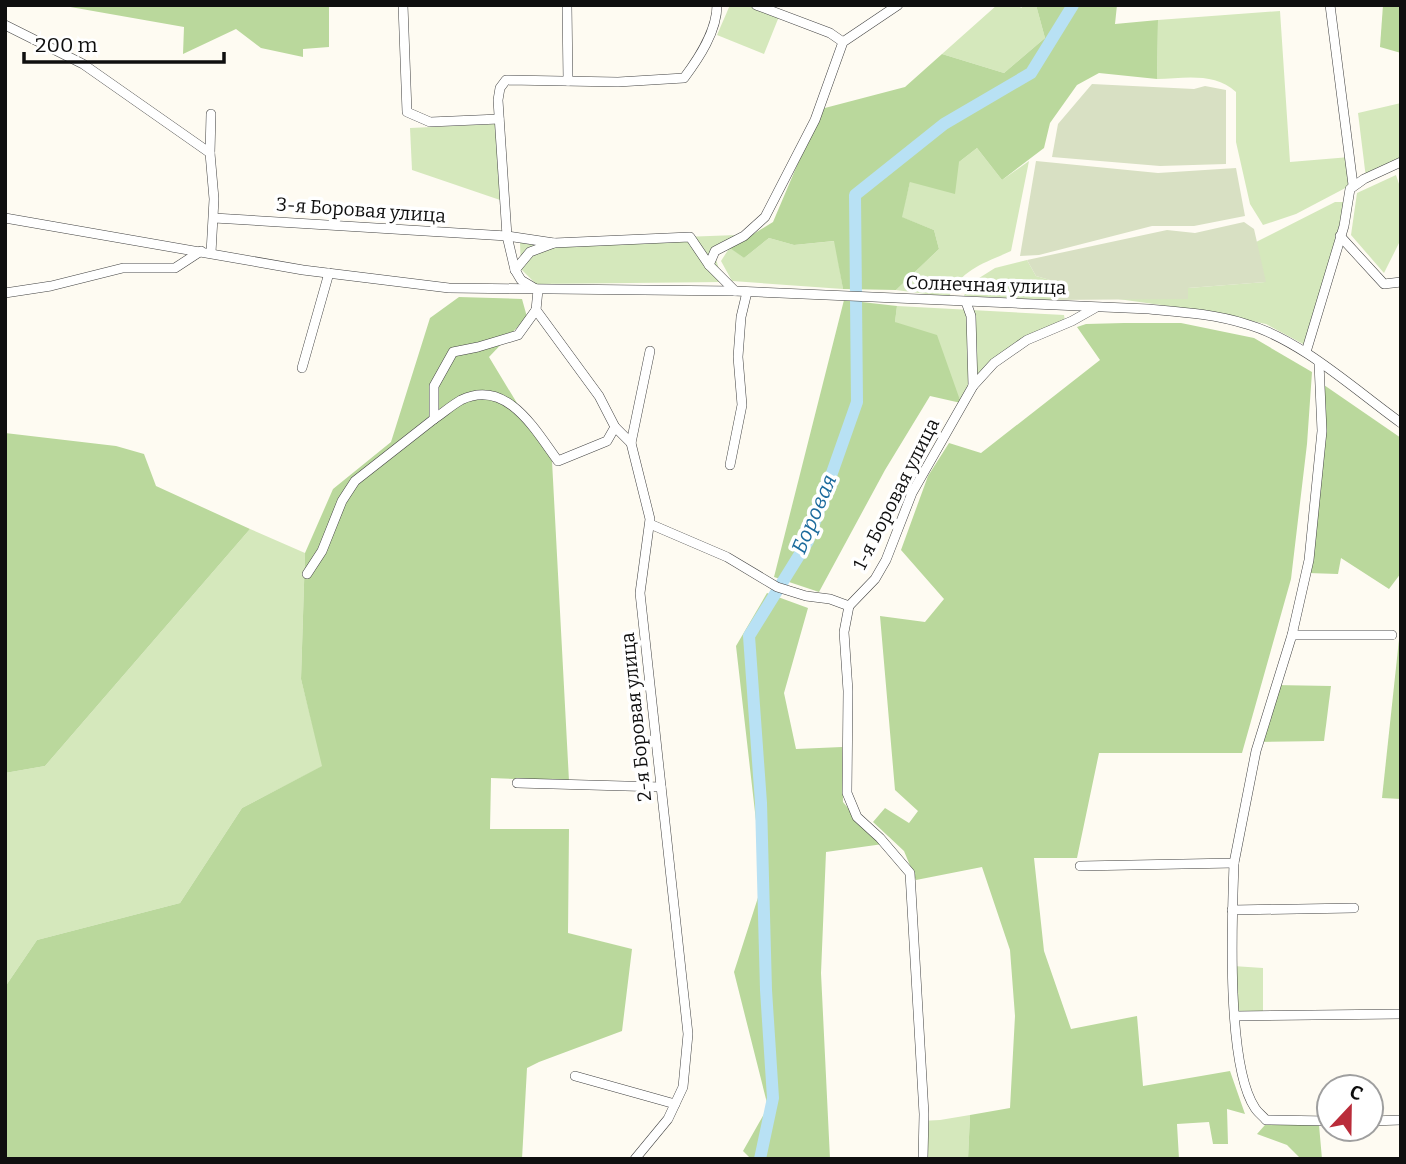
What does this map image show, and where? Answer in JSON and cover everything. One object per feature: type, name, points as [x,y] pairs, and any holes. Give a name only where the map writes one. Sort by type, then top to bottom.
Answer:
[{"type":"street","points":[[402,5],[407,112],[430,122],[499,119]]},
{"type":"street","points":[[567,5],[568,81]]},
{"type":"street","points":[[434,419],[435,386],[453,352],[518,335],[536,310],[538,290],[520,280],[514,270],[507,236],[499,119],[500,88],[506,80],[662,81],[684,78],[698,60],[717,18],[717,5]]},
{"type":"street","points":[[757,5],[830,33],[843,42]]},
{"type":"street","points":[[709,265],[715,251],[744,236],[765,217],[815,120],[843,42],[898,5]]},
{"type":"street","points":[[1331,5],[1353,186]]},
{"type":"street","points":[[5,25],[83,64],[209,153]]},
{"type":"street","points":[[5,293],[51,286],[123,268],[175,268],[206,252],[214,218],[209,153],[211,114]]},
{"type":"street","points":[[1306,352],[1340,236],[1350,189],[1401,162]]},
{"type":"street","name":"Солнечная улица","points":[[5,218],[329,273],[449,288],[735,291],[1198,313],[1234,321],[1275,335],[1306,352],[1401,423]]},
{"type":"street","name":"3-я Боровая улица","points":[[214,218],[507,236],[554,243]]},
{"type":"street","points":[[1340,236],[1384,284],[1401,282]]},
{"type":"street","points":[[514,270],[530,252],[554,243],[690,237],[709,265],[735,291]]},
{"type":"street","points":[[302,368],[329,273]]},
{"type":"street","points":[[730,465],[742,405],[738,357],[741,317],[747,292]]},
{"type":"street","points":[[966,302],[971,316],[973,386]]},
{"type":"street","name":"1-я Боровая улица","points":[[849,606],[875,579],[912,493],[973,386],[994,363],[1027,340],[1072,321],[1096,307]]},
{"type":"street","points":[[536,310],[599,396],[615,428],[631,443]]},
{"type":"street","points":[[631,443],[650,351]]},
{"type":"street","points":[[1315,1121],[1266,1120],[1255,1108],[1240,1063],[1235,1016],[1233,910],[1234,863],[1255,751],[1292,635],[1310,560],[1322,431],[1319,363]]},
{"type":"street","points":[[307,574],[321,551],[342,501],[355,481],[462,399],[485,395],[508,400],[532,425],[558,461],[607,441],[615,428]]},
{"type":"street","name":"2-я Боровая улица","points":[[631,443],[650,524],[640,593],[688,1034],[683,1087],[668,1119],[635,1159]]},
{"type":"street","points":[[650,524],[727,557],[776,587],[849,606],[844,632],[848,691],[847,793],[857,817],[880,838],[910,873],[924,1114],[923,1159]]},
{"type":"street","points":[[1292,635],[1392,635]]},
{"type":"street","points":[[517,783],[661,787]]},
{"type":"street","points":[[1080,866],[1234,863]]},
{"type":"street","points":[[1233,910],[1354,908]]},
{"type":"street","points":[[1235,1016],[1401,1014]]},
{"type":"street","points":[[575,1076],[675,1104]]},
{"type":"green space","points":[[59,5],[329,5],[329,47],[303,49],[303,57],[261,48],[236,29],[183,54],[184,27]]},
{"type":"green space","points":[[730,5],[760,5],[780,14],[764,54],[717,35]]},
{"type":"green space","points":[[997,5],[1019,5],[1021,8],[1024,5],[1036,5],[1045,38],[1004,73],[942,54]]},
{"type":"green space","points":[[1036,5],[1117,5],[1115,24],[1158,20],[1157,79],[1099,73],[1077,85],[1050,123],[1044,148],[1002,180],[977,148],[959,162],[955,194],[910,182],[902,217],[934,230],[939,249],[896,290],[843,289],[834,241],[794,245],[769,238],[744,258],[730,248],[773,222],[821,109],[905,87],[942,54],[1004,73],[1045,38]]},
{"type":"green space","points":[[1383,5],[1401,5],[1401,53],[1380,47]]},
{"type":"green space","points":[[1280,11],[1290,162],[1350,157],[1353,184],[1296,214],[1263,225],[1250,204],[1236,142],[1236,92],[1219,81],[1209,79],[1157,79],[1158,20]]},
{"type":"green space","points":[[1092,84],[1194,89],[1205,86],[1226,90],[1226,164],[1160,166],[1052,157],[1058,124]]},
{"type":"green space","points":[[1401,103],[1401,160],[1366,178],[1358,113]]},
{"type":"green space","points":[[497,124],[503,201],[412,170],[410,128]]},
{"type":"green space","points":[[977,148],[1002,180],[1029,161],[1011,251],[967,273],[949,297],[896,290],[939,249],[934,230],[901,217],[910,182],[959,162]]},
{"type":"green space","points":[[1036,161],[1158,173],[1236,168],[1245,216],[1194,226],[1152,226],[1039,255],[1020,256]]},
{"type":"green space","points":[[1396,175],[1401,190],[1401,239],[1384,273],[1351,235],[1357,193]]},
{"type":"green space","points":[[1335,202],[1344,202],[1339,235],[1305,345],[1266,324],[1204,311],[1118,299],[1187,299],[1188,288],[1265,282],[1256,242]]},
{"type":"green space","points":[[1244,222],[1254,229],[1266,282],[1188,288],[1188,299],[1051,300],[1050,280],[1036,276],[1027,260],[1167,230],[1195,233]]},
{"type":"green space","points":[[737,235],[714,253],[723,282],[536,284],[521,269],[520,243]]},
{"type":"green space","points":[[769,238],[794,245],[835,241],[843,289],[732,281],[721,261],[730,247],[744,258]]},
{"type":"green space","points":[[1027,260],[1036,276],[1050,280],[1051,300],[964,296],[968,285],[995,268]]},
{"type":"green space","points":[[459,297],[522,299],[527,317],[489,357],[552,461],[569,781],[491,778],[490,829],[569,829],[568,933],[632,949],[622,1031],[527,1068],[522,1159],[5,1159],[5,987],[37,940],[180,903],[242,808],[322,766],[301,679],[305,553],[333,489],[391,442],[430,318]]},
{"type":"green space","points":[[844,300],[897,306],[895,322],[937,335],[961,403],[930,396],[885,470],[819,592],[774,577]]},
{"type":"green space","points":[[897,306],[1064,315],[1065,321],[1013,344],[978,376],[961,403],[895,322]]},
{"type":"green space","points":[[1181,323],[1254,338],[1312,372],[1307,444],[1291,579],[1242,753],[1099,753],[1077,858],[1034,858],[1044,951],[1071,1029],[1137,1016],[1143,1086],[1230,1071],[1245,1114],[1227,1109],[1228,1144],[1213,1144],[1209,1122],[1177,1124],[1179,1159],[968,1159],[970,1115],[1010,1108],[1015,1016],[1010,950],[982,867],[916,880],[904,851],[873,822],[885,808],[909,823],[918,811],[895,790],[880,616],[925,622],[944,599],[901,550],[928,476],[949,443],[981,453],[1100,360],[1077,327],[1086,324]]},
{"type":"green space","points":[[1324,385],[1401,438],[1401,573],[1389,589],[1341,558],[1338,574],[1308,573]]},
{"type":"green space","points":[[5,433],[116,446],[144,454],[156,486],[250,529],[45,766],[5,773]]},
{"type":"green space","points":[[250,529],[305,553],[301,679],[323,766],[242,808],[180,903],[37,940],[5,987],[5,773],[45,766]]},
{"type":"green space","points":[[767,593],[808,608],[784,693],[796,749],[842,747],[843,802],[866,830],[883,844],[826,852],[821,973],[830,1159],[751,1159],[743,1151],[768,1107],[734,972],[763,882],[736,646]]},
{"type":"green space","points":[[1401,621],[1401,799],[1382,798]]},
{"type":"green space","points":[[1274,685],[1331,686],[1324,741],[1258,742]]},
{"type":"green space","points":[[1233,966],[1263,968],[1263,1013],[1234,1011]]},
{"type":"green space","points":[[970,1115],[968,1159],[918,1159],[920,1121]]},
{"type":"green space","points":[[1265,1125],[1315,1125],[1315,1143],[1321,1143],[1322,1159],[1301,1159],[1287,1145],[1257,1134]]},
{"type":"waterway","name":"Боровая","points":[[760,1159],[773,1098],[766,990],[761,803],[749,636],[808,541],[857,402],[855,195],[944,124],[1031,73],[1073,5]]}]
